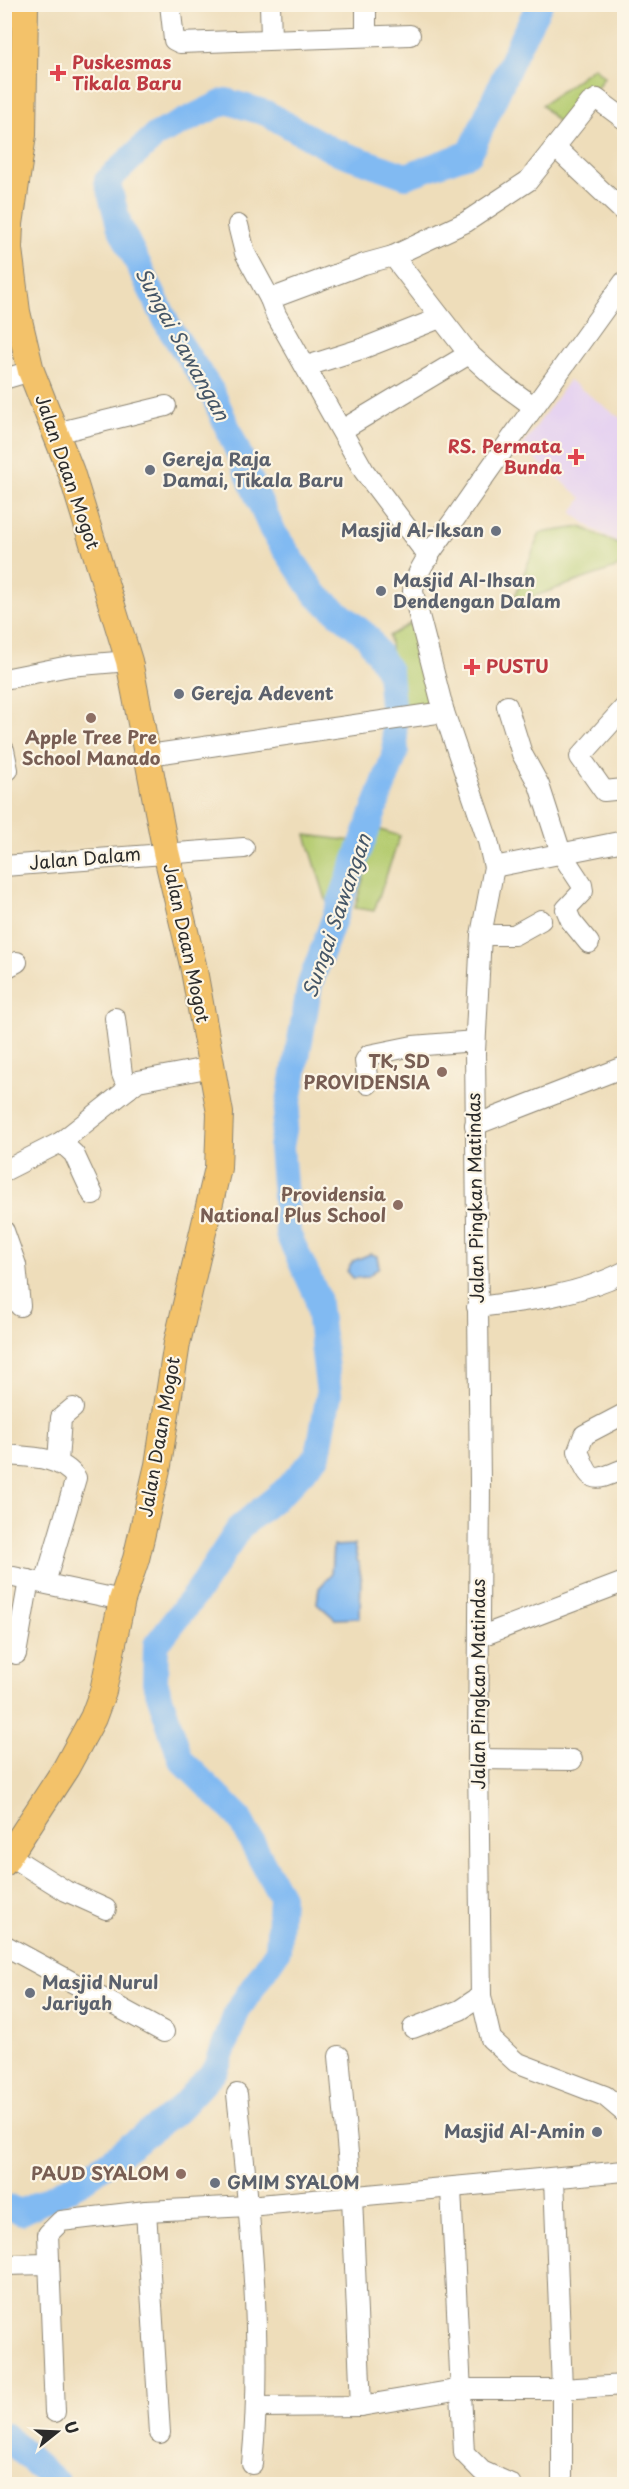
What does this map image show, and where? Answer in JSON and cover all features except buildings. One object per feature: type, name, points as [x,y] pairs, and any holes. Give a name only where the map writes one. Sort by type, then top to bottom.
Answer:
[{"type":"main road","name":"Jalan Daan Mogot","points":[[7,1859],[66,1768],[93,1718],[103,1691],[122,1600],[136,1559],[158,1465],[177,1343],[218,1168],[220,1113],[193,965],[166,852],[129,661],[71,472],[31,371],[8,277],[14,135],[25,4]]},
{"type":"street","points":[[170,4],[171,33],[176,42],[410,35]]},
{"type":"street","points":[[270,4],[271,39]]},
{"type":"street","points":[[366,4],[366,36]]},
{"type":"street","points":[[270,299],[364,264],[393,256],[465,222],[514,191],[537,171],[590,103],[597,99],[624,119]]},
{"type":"street","points":[[555,147],[624,212]]},
{"type":"street","points":[[238,225],[245,253],[276,315],[342,430],[378,491],[429,557]]},
{"type":"street","points":[[393,256],[469,354],[500,382],[533,406]]},
{"type":"street","name":"Jalan Pingkan Matindas","points":[[624,282],[560,378],[533,406],[429,557],[413,584],[413,592],[444,712],[488,841],[494,867],[481,935],[475,1041],[481,1996],[491,2038],[516,2062],[605,2096],[624,2112]]},
{"type":"street","points":[[307,366],[364,348],[440,318]]},
{"type":"street","points":[[342,430],[469,354]]},
{"type":"street","points":[[4,379],[31,371]]},
{"type":"street","points":[[56,433],[166,406]]},
{"type":"street","points":[[4,679],[69,666],[129,661]]},
{"type":"street","points":[[507,706],[522,754],[539,785],[561,853],[583,891],[569,904],[568,915],[590,943]]},
{"type":"street","points":[[624,708],[580,758],[604,791],[624,789]]},
{"type":"street","points":[[149,755],[444,712]]},
{"type":"street","points":[[4,750],[8,770]]},
{"type":"street","points":[[494,867],[624,842]]},
{"type":"street","name":"Jalan Dalam","points":[[4,866],[166,852],[244,848]]},
{"type":"street","points":[[481,935],[509,936],[522,932],[541,920]]},
{"type":"street","points":[[115,1018],[122,1074],[128,1089]]},
{"type":"street","points":[[368,1084],[365,1061],[369,1056],[410,1047],[475,1041]]},
{"type":"street","points":[[4,1171],[61,1142],[145,1078],[212,1067]]},
{"type":"street","points":[[475,1125],[624,1067]]},
{"type":"street","points":[[61,1142],[74,1154],[93,1195]]},
{"type":"street","points":[[4,1231],[16,1265],[20,1306]]},
{"type":"street","points":[[477,1307],[562,1294],[590,1287],[624,1272]]},
{"type":"street","points":[[58,1462],[61,1418],[73,1408]]},
{"type":"street","points":[[624,1414],[584,1435],[578,1451],[586,1474],[597,1480],[624,1469]]},
{"type":"street","points":[[4,1455],[58,1462],[69,1467],[76,1478],[37,1582],[16,1654]]},
{"type":"street","points":[[4,1575],[122,1600]]},
{"type":"street","points":[[479,1636],[624,1582]]},
{"type":"street","points":[[478,1759],[572,1760]]},
{"type":"street","points":[[7,1859],[66,1891],[106,1909]]},
{"type":"street","points":[[4,1945],[165,2032]]},
{"type":"street","points":[[413,2028],[460,2010],[481,1996]]},
{"type":"street","points":[[339,2056],[352,2197],[361,2406]]},
{"type":"street","points":[[237,2094],[249,2206],[258,2407],[252,2464]]},
{"type":"street","points":[[55,2412],[48,2234],[61,2221],[146,2211],[249,2206],[624,2171]]},
{"type":"street","points":[[554,2178],[562,2389],[562,2484]]},
{"type":"street","points":[[452,2188],[464,2453],[482,2471],[511,2484]]},
{"type":"street","points":[[146,2211],[160,2433]]},
{"type":"street","points":[[4,2265],[50,2264]]},
{"type":"street","points":[[258,2407],[361,2406],[462,2389],[562,2389],[624,2385]]},
{"type":"shaded area","points":[[569,380],[624,421],[624,545],[593,529],[572,513],[582,498],[521,448]]},
{"type":"green space","points":[[594,67],[604,77],[567,132],[542,105]]},
{"type":"green space","points":[[581,527],[624,547],[624,565],[512,604],[540,533]]},
{"type":"green space","points":[[411,623],[437,707],[399,712],[389,636]]},
{"type":"green space","points":[[377,829],[400,836],[374,911],[355,908]]},
{"type":"green space","points":[[306,835],[353,841],[329,909]]},
{"type":"water","points":[[370,1254],[377,1256],[379,1267],[367,1277],[353,1278],[347,1271],[353,1261]]},
{"type":"water","points":[[354,1545],[361,1576],[360,1618],[335,1619],[317,1603],[319,1588],[331,1575],[333,1546]]},
{"type":"waterway","name":"Sungai Sawangan","points":[[4,2206],[22,2212],[82,2181],[176,2112],[216,2069],[237,2011],[278,1950],[281,1897],[238,1816],[181,1760],[155,1682],[156,1645],[200,1588],[240,1527],[284,1491],[318,1455],[329,1394],[317,1296],[288,1234],[281,1147],[310,984],[396,751],[389,671],[367,636],[316,595],[272,530],[212,392],[170,329],[119,225],[107,181],[156,135],[226,101],[266,113],[332,150],[406,176],[470,153],[520,42],[540,4]]},
{"type":"waterway","name":"Sungai Sawangan","points":[[4,2435],[58,2484]]},
{"type":"place","name":"Puskesmas Tikala Baru","points":[[58,73]]},
{"type":"place","name":"RS. Permata Bunda","points":[[576,457]]},
{"type":"place","name":"Gereja Raja Damai, Tikala Baru","points":[[150,470]]},
{"type":"place","name":"Masjid Al-Iksan","points":[[496,531]]},
{"type":"place","name":"Masjid Al-Ihsan Dendengan Dalam","points":[[381,591]]},
{"type":"place","name":"PUSTU","points":[[472,667]]},
{"type":"place","name":"Gereja Adevent","points":[[179,694]]},
{"type":"place","name":"Apple Tree Pre School Manado","points":[[91,718]]},
{"type":"place","name":"TK, SD PROVIDENSIA","points":[[442,1072]]},
{"type":"place","name":"Providensia National Plus School","points":[[398,1205]]},
{"type":"place","name":"Masjid Nurul Jariyah","points":[[30,1993]]},
{"type":"place","name":"Masjid Al-Amin","points":[[597,2132]]},
{"type":"place","name":"PAUD SYALOM","points":[[181,2174]]},
{"type":"place","name":"GMIM SYALOM","points":[[215,2183]]}]
